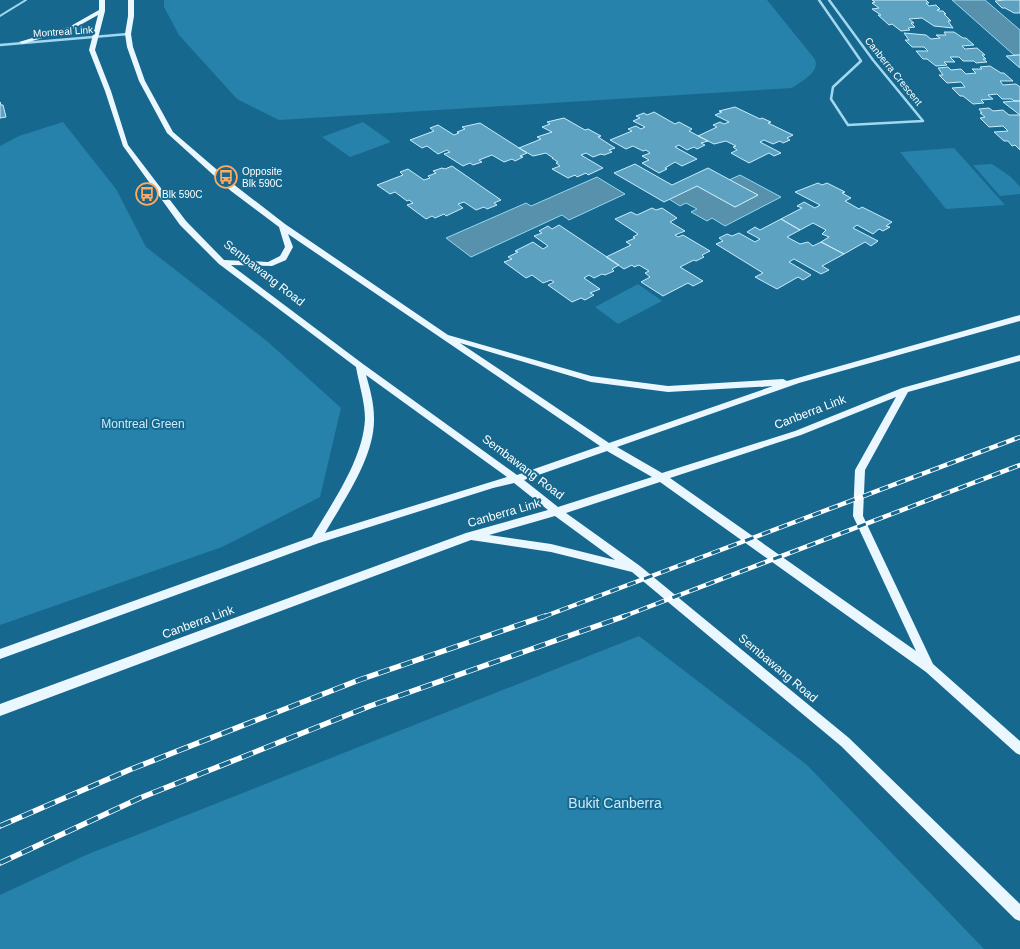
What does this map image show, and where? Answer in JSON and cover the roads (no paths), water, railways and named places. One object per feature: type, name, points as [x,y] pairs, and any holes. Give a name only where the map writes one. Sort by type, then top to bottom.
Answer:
[{"type":"main road","name":"Sembawang Road","points":[[102,0],[102,11],[92,50],[108,91],[125,145],[183,223],[222,262],[360,366],[516,479],[557,512],[636,569],[845,742],[1020,914]]},
{"type":"main road","points":[[132,0],[128,34],[130,47],[142,81],[170,133],[234,189],[282,226],[608,447],[662,478],[930,668],[1020,749]]},
{"type":"main road","points":[[22,42],[71,28],[102,11]]},
{"type":"main road","points":[[222,262],[269,264],[282,258],[289,247],[282,226]]},
{"type":"main road","points":[[0,654],[316,540],[493,484],[516,479],[796,381],[1020,318]]},
{"type":"main road","points":[[441,334],[591,379],[668,389],[796,381]]},
{"type":"main road","name":"Canberra Link","points":[[0,710],[470,536],[557,512],[798,433],[905,390],[1020,358]]},
{"type":"main road","points":[[316,540],[362,456],[369,423],[366,392],[360,366]]},
{"type":"main road","points":[[905,390],[860,470],[858,516],[930,668]]},
{"type":"main road","points":[[470,536],[551,548],[636,569]]},
{"type":"street","name":"Canberra Crescent","points":[[819,0],[860,61],[833,87],[831,99],[848,125],[923,121],[873,60],[829,0]]},
{"type":"street","name":"Montreal Link","points":[[0,45],[128,34]]},
{"type":"lane","points":[[0,16],[26,0]]},
{"type":"railway","points":[[543,617],[1020,437]]},
{"type":"railway","points":[[622,617],[1020,465]]},
{"type":"railway","points":[[0,826],[129,770],[359,680],[545,616]]},
{"type":"railway","points":[[0,863],[140,798],[370,706],[625,616]]},
{"type":"place","name":"Opposite Blk 590C","points":[[226,177]]},
{"type":"place","name":"Blk 590C","points":[[147,194]]},
{"type":"park label","name":"Montreal Green","points":[[143,424]]},
{"type":"park label","name":"Bukit Canberra","points":[[615,803]]}]
